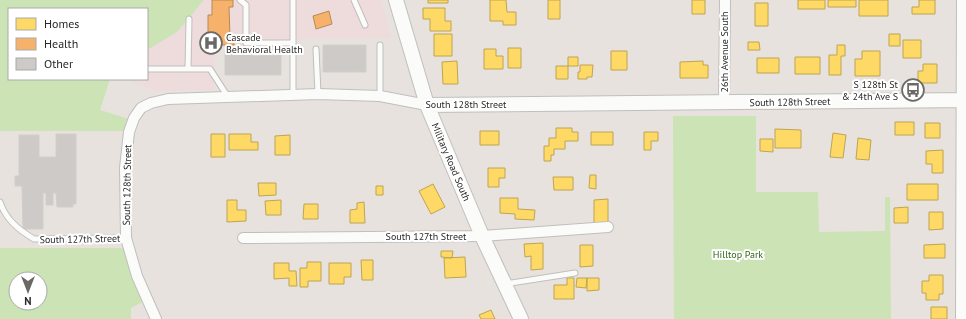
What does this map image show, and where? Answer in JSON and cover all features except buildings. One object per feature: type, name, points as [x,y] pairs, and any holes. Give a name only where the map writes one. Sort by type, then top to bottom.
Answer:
[{"type":"street","name":"Military Road South","points":[[396,0],[427,105],[482,236],[521,319]]},
{"type":"street","name":"26th Avenue South","points":[[724,103],[725,0]]},
{"type":"street","points":[[963,319],[964,0]]},
{"type":"street","name":"South 128th Street","points":[[156,319],[137,276],[126,238],[125,168],[129,132],[134,118],[141,108],[151,103],[168,99],[318,94],[380,96],[427,105],[964,100]]},
{"type":"street","name":"South 127th Street","points":[[243,238],[482,236],[608,228]]},
{"type":"lane","points":[[240,0],[246,5],[246,43],[292,43]]},
{"type":"lane","points":[[292,95],[293,0]]},
{"type":"lane","points":[[354,0],[365,25]]},
{"type":"lane","points":[[188,69],[189,19]]},
{"type":"lane","points":[[380,45],[380,96]]},
{"type":"lane","points":[[316,49],[318,94]]},
{"type":"lane","points":[[148,69],[210,69],[228,97]]},
{"type":"lane","name":"South 127th Street","points":[[0,202],[3,213],[11,222],[34,239],[126,238]]},
{"type":"lane","points":[[504,284],[575,273]]},
{"type":"shaded area","name":"Cascade Behavioral Health","points":[[204,0],[381,0],[391,38],[312,38],[215,48],[214,90],[156,91],[134,83],[132,80],[148,80],[148,49],[177,32]]},
{"type":"green space","points":[[0,0],[204,0],[177,32],[148,49],[148,8],[8,8],[8,80],[110,80],[100,110],[132,120],[128,131],[0,131]]},
{"type":"green space","name":"Hilltop Park","points":[[673,116],[756,116],[756,192],[818,192],[819,232],[885,231],[885,197],[890,197],[891,319],[674,319]]},
{"type":"green space","points":[[0,248],[128,248],[146,300],[131,308],[131,319],[0,319]]},
{"type":"place","name":"Cascade Behavioral Health","points":[[211,43]]},
{"type":"place","name":"S 128th St & 24th Ave S","points":[[913,90]]}]
